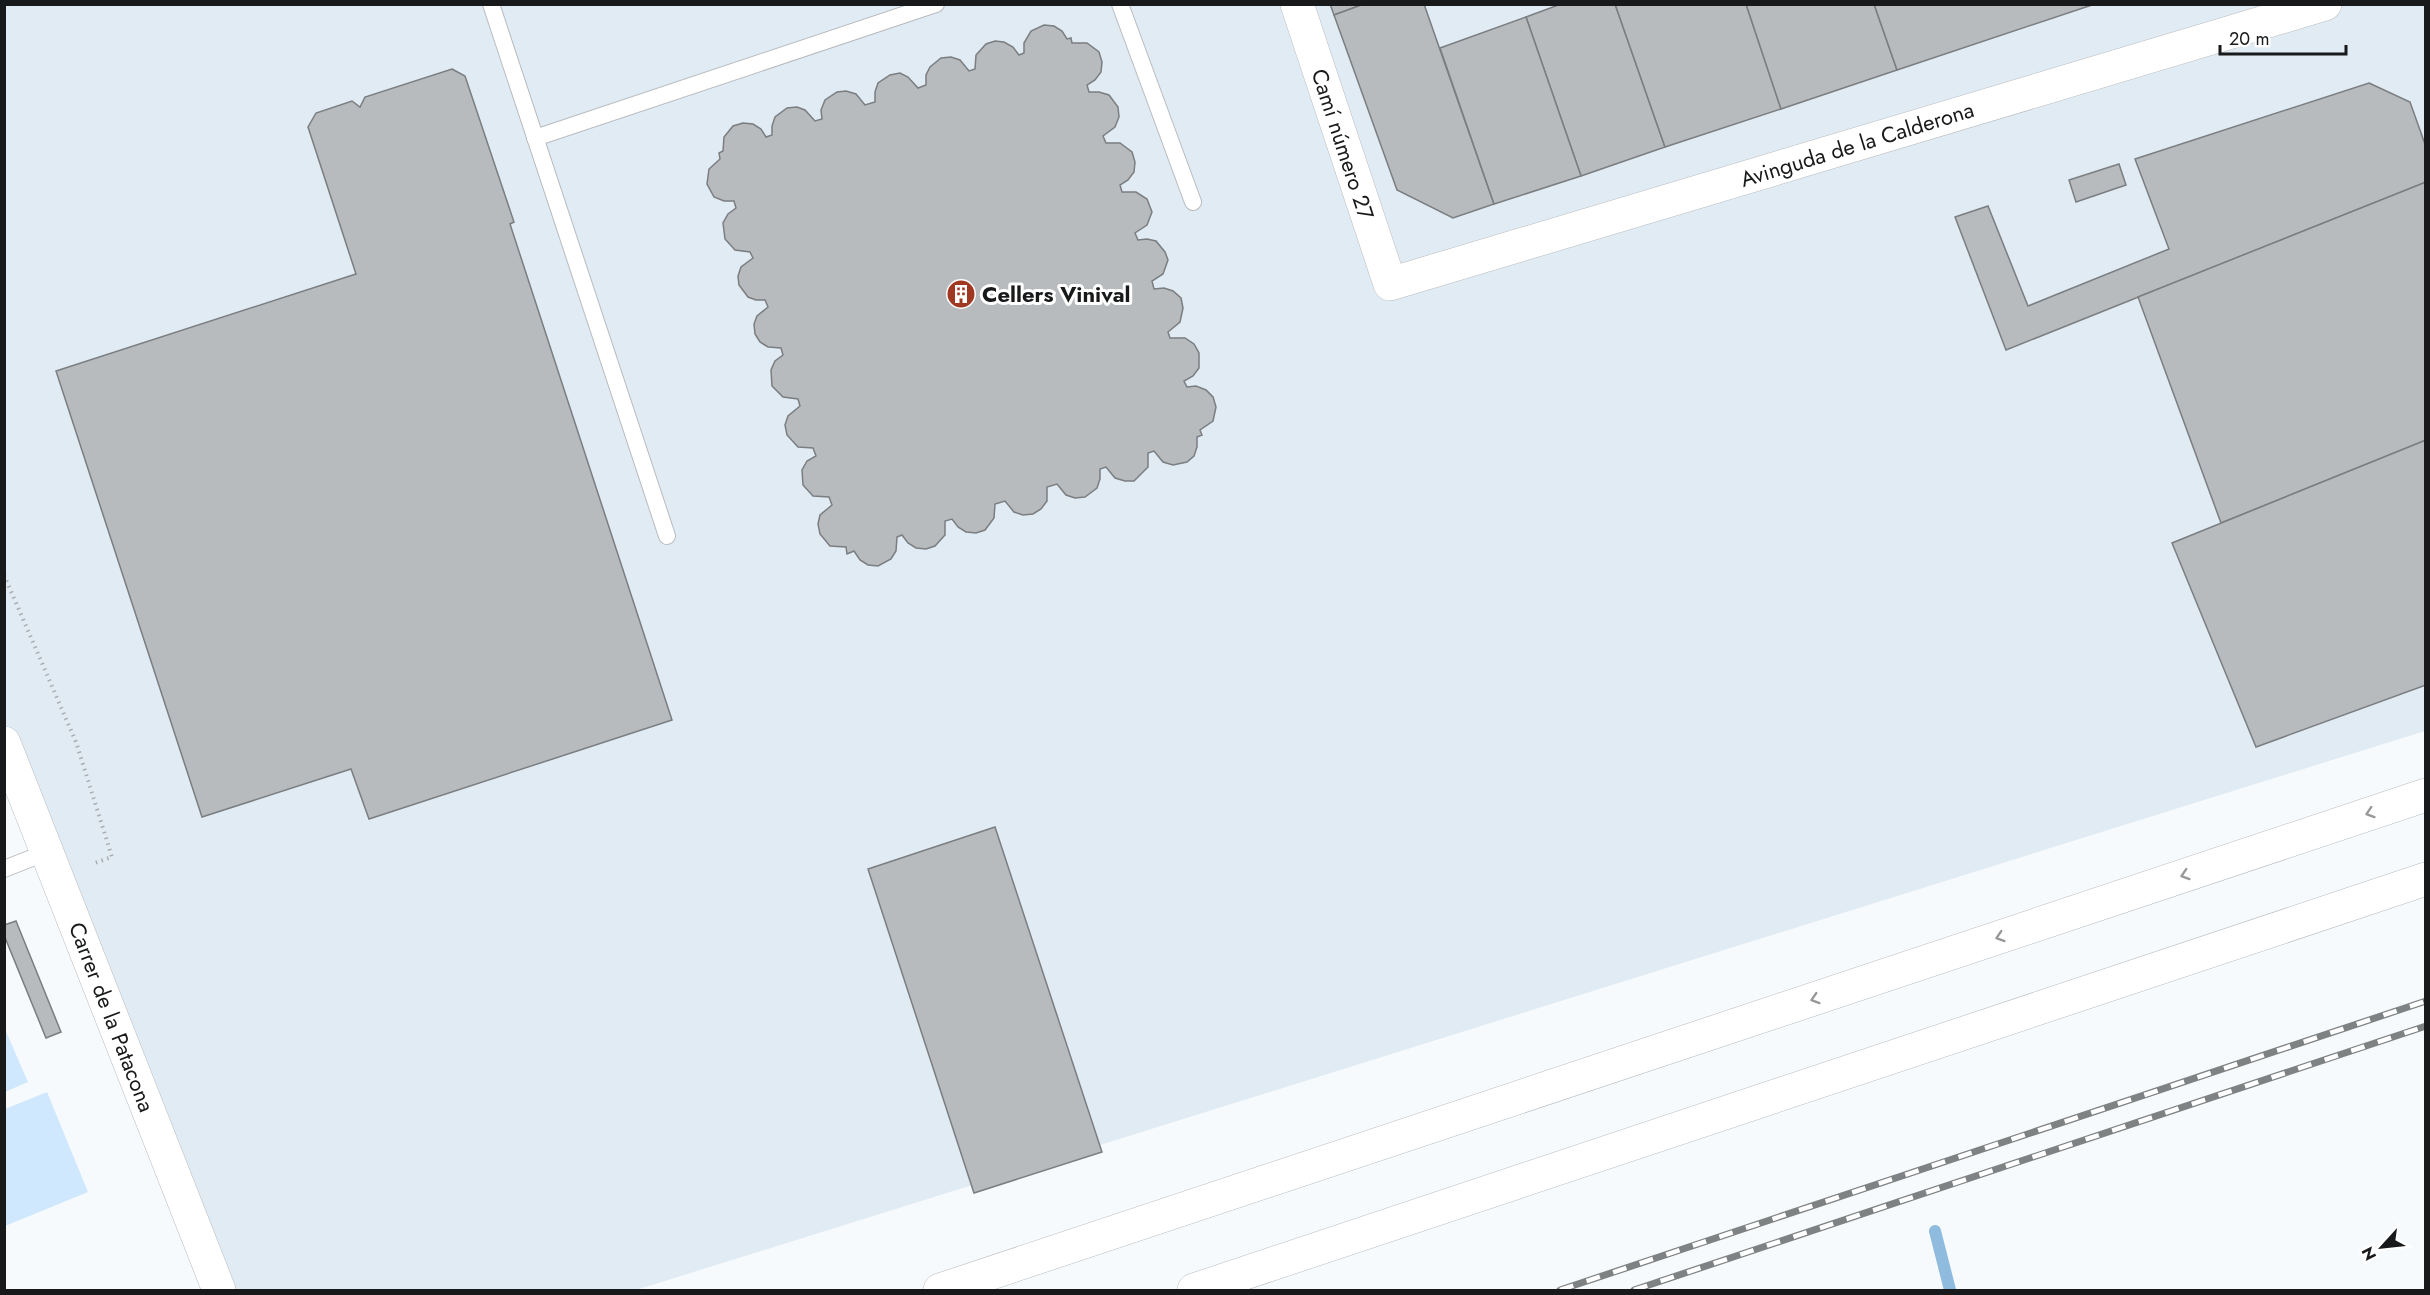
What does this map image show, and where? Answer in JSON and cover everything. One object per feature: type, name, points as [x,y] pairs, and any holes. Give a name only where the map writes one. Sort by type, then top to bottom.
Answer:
[{"type":"street","name":"Camí número 27","points":[[1297,4],[1390,285]]},
{"type":"street","name":"Avinguda de la Calderona","points":[[1390,285],[2325,4]]},
{"type":"street","name":"Carrer de la Patacona","points":[[4,743],[219,1290]]},
{"type":"street","points":[[940,1290],[2426,795]]},
{"type":"street","points":[[1194,1290],[2426,879]]},
{"type":"lane","points":[[491,4],[667,536]]},
{"type":"lane","points":[[536,138],[936,4]]},
{"type":"lane","points":[[1120,4],[1193,202]]},
{"type":"lane","points":[[4,869],[47,852]]},
{"type":"shaded area","points":[[5,5],[2425,5],[2425,731],[636,1290],[207,1290],[5,761]]},
{"type":"shaded area","points":[[4,1027],[28,1082],[5,1092],[4,1092]]},
{"type":"shaded area","points":[[47,1092],[88,1192],[5,1226],[5,1109]]},
{"type":"building","points":[[1330,4],[1364,4],[1334,15]]},
{"type":"building","points":[[1364,4],[1424,4],[1494,204],[1453,218],[1397,190],[1334,15]]},
{"type":"building","points":[[1561,4],[1615,4],[1665,147],[1581,176],[1526,17]]},
{"type":"building","points":[[1615,4],[1746,4],[1781,109],[1665,147]]},
{"type":"building","points":[[1746,4],[1874,4],[1897,70],[1781,109]]},
{"type":"building","points":[[1874,4],[2095,4],[1897,70]]},
{"type":"building","points":[[1526,17],[1581,176],[1494,204],[1440,48]]},
{"type":"building","name":"Cellers Vinival","points":[[1044,25],[1054,26],[1062,31],[1067,39],[1071,38],[1072,43],[1087,43],[1099,52],[1102,62],[1101,72],[1087,85],[1089,92],[1109,95],[1118,107],[1119,117],[1115,127],[1103,136],[1106,143],[1120,143],[1132,152],[1135,162],[1134,172],[1120,185],[1122,192],[1136,192],[1147,199],[1152,212],[1147,225],[1135,233],[1138,240],[1156,241],[1165,252],[1168,260],[1163,274],[1152,281],[1154,289],[1164,288],[1173,291],[1181,298],[1183,308],[1180,322],[1168,332],[1170,338],[1185,338],[1194,344],[1199,353],[1199,368],[1193,376],[1184,381],[1187,387],[1196,386],[1206,390],[1213,397],[1216,407],[1213,421],[1200,430],[1202,435],[1197,437],[1194,456],[1187,462],[1173,465],[1163,462],[1154,451],[1148,453],[1148,467],[1134,481],[1115,478],[1106,467],[1100,469],[1097,488],[1085,497],[1075,498],[1066,495],[1057,484],[1047,487],[1047,501],[1033,514],[1023,515],[1014,512],[1005,501],[995,504],[994,518],[985,530],[976,533],[966,532],[952,519],[945,521],[945,535],[935,546],[926,549],[916,548],[902,535],[897,537],[896,551],[891,559],[878,566],[868,565],[860,560],[854,551],[847,554],[846,547],[830,546],[820,534],[818,524],[820,515],[832,505],[829,497],[813,496],[803,485],[802,470],[807,461],[816,456],[813,448],[798,447],[787,435],[785,425],[788,416],[800,406],[798,399],[783,397],[772,386],[771,370],[775,361],[783,355],[781,348],[768,347],[760,342],[755,334],[754,324],[757,316],[768,307],[765,300],[748,297],[739,285],[738,276],[741,267],[753,258],[750,252],[735,250],[725,239],[723,223],[728,214],[736,208],[734,201],[724,201],[714,197],[707,184],[709,169],[720,159],[719,153],[723,151],[724,137],[733,126],[743,123],[753,124],[761,129],[766,137],[772,135],[775,117],[787,108],[797,107],[805,110],[815,121],[822,119],[821,110],[825,100],[837,92],[846,91],[856,94],[865,105],[875,102],[878,83],[890,75],[900,73],[908,77],[918,88],[926,85],[926,75],[930,67],[941,58],[951,57],[960,60],[969,71],[975,69],[976,55],[986,44],[995,41],[1004,42],[1013,47],[1019,55],[1024,53],[1024,43],[1031,31]]},
{"type":"building","points":[[452,69],[465,76],[514,222],[510,224],[672,720],[369,819],[351,769],[202,817],[56,371],[356,274],[308,127],[316,113],[352,101],[360,107],[365,97]]},
{"type":"building","points":[[2369,83],[2410,102],[2426,147],[2426,182],[2006,350],[1955,217],[1988,206],[2028,306],[2169,249],[2135,159]]},
{"type":"building","points":[[2119,164],[2126,185],[2076,202],[2069,180]]},
{"type":"building","points":[[2426,182],[2426,440],[2221,523],[2138,297]]},
{"type":"building","points":[[2426,440],[2426,685],[2256,747],[2172,543]]},
{"type":"building","points":[[995,827],[1102,1152],[974,1193],[868,869]]},
{"type":"building","points":[[16,921],[61,1032],[46,1038],[4,935],[4,925]]},
{"type":"waterway","points":[[1935,1231],[1950,1290]]},
{"type":"railway","points":[[1560,1290],[2426,1001]]},
{"type":"railway","points":[[1634,1290],[2426,1026]]},
{"type":"place","name":"Cellers Vinival","points":[[961,294]]}]
